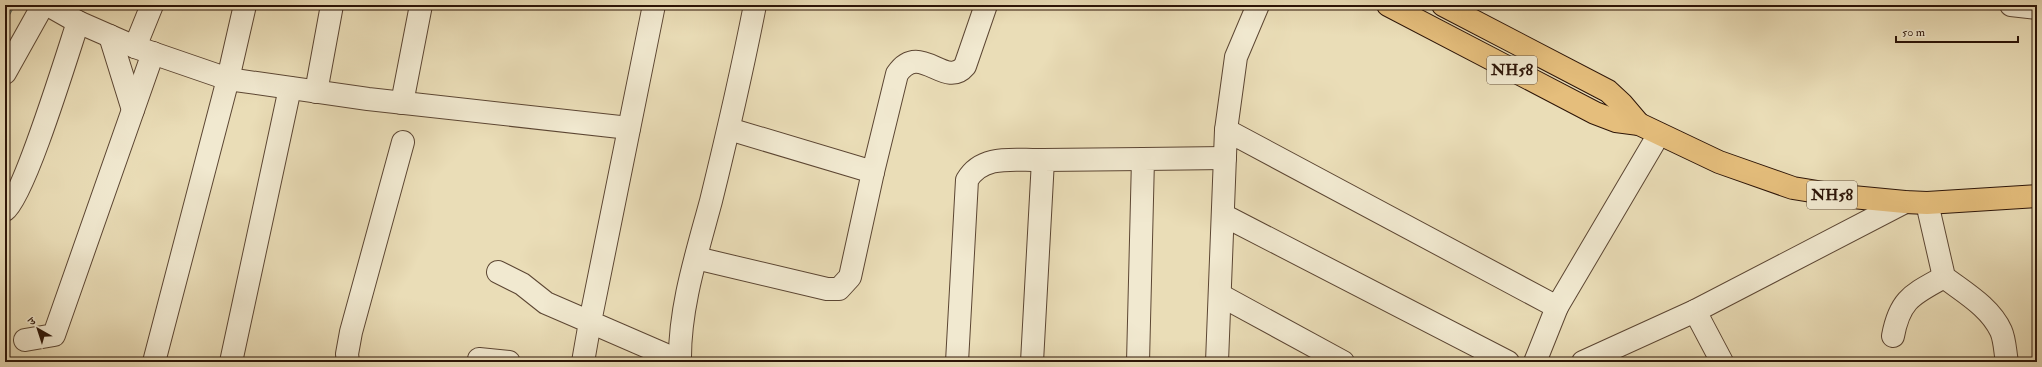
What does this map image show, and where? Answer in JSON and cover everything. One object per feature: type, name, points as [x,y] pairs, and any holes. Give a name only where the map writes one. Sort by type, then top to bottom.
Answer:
[{"type":"highway","name":"NH58","points":[[1388,5],[1595,113],[1616,121],[1639,124],[1719,162],[1793,188],[1842,196],[1905,202],[1927,203],[2036,200]]},
{"type":"highway","name":"NH58","points":[[1443,5],[1608,91],[1622,104],[1639,124]]},
{"type":"street","points":[[5,73],[44,5]]},
{"type":"street","points":[[48,5],[78,22],[144,50],[228,79],[402,103],[629,128]]},
{"type":"street","points":[[25,340],[54,335],[132,110],[152,5]]},
{"type":"street","points":[[154,362],[246,5]]},
{"type":"street","points":[[316,92],[332,5]]},
{"type":"street","points":[[402,103],[421,5]]},
{"type":"street","points":[[583,362],[654,5]]},
{"type":"street","points":[[498,272],[522,284],[546,303],[680,361],[681,328],[696,258],[729,129],[755,5]]},
{"type":"street","points":[[696,258],[826,289],[839,288],[850,277],[873,172],[897,74],[903,66],[917,61],[952,74],[960,72],[964,66],[986,5]]},
{"type":"street","points":[[1217,362],[1226,130],[1236,57],[1258,5]]},
{"type":"street","points":[[2011,5],[2037,8]]},
{"type":"street","points":[[5,210],[13,202],[37,142],[78,22]]},
{"type":"street","points":[[110,36],[132,110]]},
{"type":"street","points":[[231,362],[290,88]]},
{"type":"street","points":[[729,129],[873,172]]},
{"type":"street","points":[[1226,130],[1558,307]]},
{"type":"street","points":[[1535,362],[1558,307],[1659,134]]},
{"type":"street","points":[[348,362],[347,354],[351,332],[403,142]]},
{"type":"street","points":[[957,362],[967,180],[972,171],[980,165],[990,161],[1225,158]]},
{"type":"street","points":[[1138,362],[1143,159]]},
{"type":"street","points":[[1032,362],[1044,160]]},
{"type":"street","points":[[1582,362],[1695,311],[1905,202]]},
{"type":"street","points":[[1927,203],[1944,277],[1992,315],[2002,332],[2007,362]]},
{"type":"street","points":[[1223,215],[1508,362]]},
{"type":"street","points":[[1893,336],[1896,318],[1907,301],[1915,294],[1944,277]]},
{"type":"street","points":[[1220,295],[1343,362]]},
{"type":"street","points":[[1695,311],[1722,362]]},
{"type":"street","points":[[479,359],[509,362]]},
{"type":"shaded area","points":[[5,5],[15,5],[5,23]]}]
